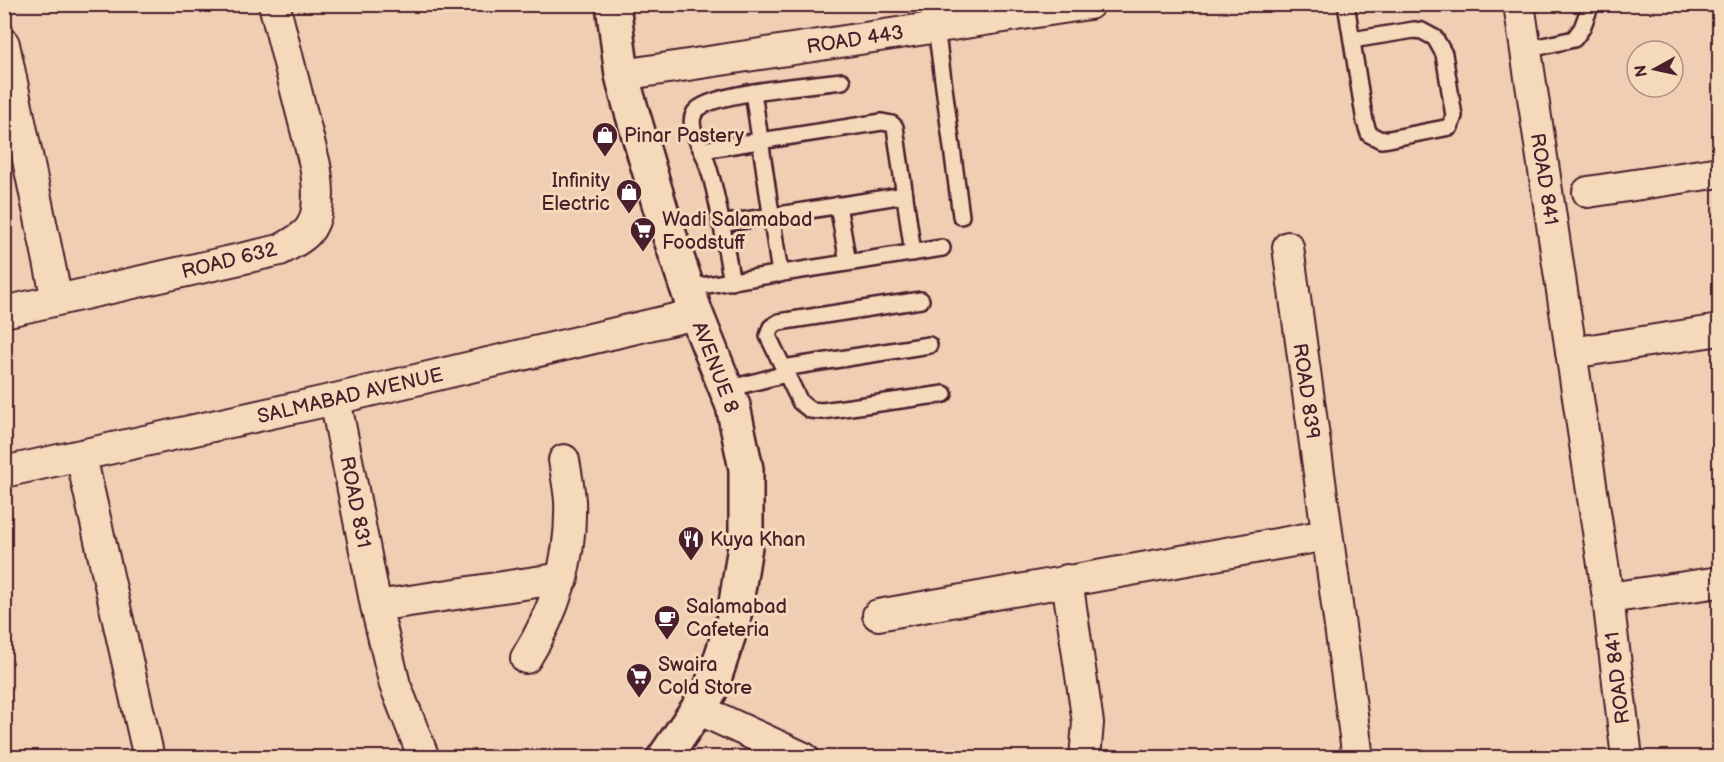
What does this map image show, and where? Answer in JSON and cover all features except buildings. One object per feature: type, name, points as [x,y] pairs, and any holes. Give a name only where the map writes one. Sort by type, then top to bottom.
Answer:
[{"type":"street","name":"ROAD 632","points":[[4,312],[280,250],[297,241],[311,227],[319,185],[274,4]]},
{"type":"street","name":"AVENUE 8","points":[[613,4],[622,75],[661,210],[692,301],[733,406],[746,469],[746,540],[733,622],[710,691],[664,758]]},
{"type":"street","name":"ROAD 443","points":[[622,75],[1089,4]]},
{"type":"street","name":"ROAD 841","points":[[1519,4],[1608,598],[1627,758]]},
{"type":"street","points":[[4,44],[57,300]]},
{"type":"street","points":[[1588,192],[1719,172]]},
{"type":"street","name":"ROAD 839","points":[[1288,247],[1358,758]]},
{"type":"street","name":"SALMABAD AVENUE","points":[[4,472],[335,399],[692,301]]},
{"type":"street","points":[[1571,353],[1719,330]]},
{"type":"street","name":"ROAD 831","points":[[335,399],[394,685],[424,758]]},
{"type":"street","points":[[81,456],[149,758]]},
{"type":"street","points":[[526,658],[542,633],[563,578],[570,539],[570,499],[564,460]]},
{"type":"street","points":[[878,615],[1327,535]]},
{"type":"street","points":[[376,606],[563,578]]},
{"type":"street","points":[[1067,580],[1088,723],[1085,758]]},
{"type":"street","points":[[1608,598],[1719,582]]},
{"type":"street","points":[[698,709],[804,758]]},
{"type":"lane","points":[[1346,4],[1365,122],[1369,134],[1381,140],[1450,127],[1455,116],[1446,64],[1441,46],[1435,38],[1422,31],[1414,30],[1352,40]]},
{"type":"lane","points":[[1525,50],[1574,39],[1582,28],[1591,4]]},
{"type":"lane","points":[[936,27],[960,216]]},
{"type":"lane","points":[[732,282],[710,172],[693,128],[693,117],[696,111],[716,100],[753,92],[842,81]]},
{"type":"lane","points":[[753,92],[780,274]]},
{"type":"lane","points":[[702,150],[887,122],[895,128],[913,253]]},
{"type":"lane","points":[[720,224],[905,195]]},
{"type":"lane","points":[[838,205],[848,263]]},
{"type":"lane","points":[[692,301],[732,282],[942,248]]},
{"type":"lane","points":[[921,300],[775,324],[771,327],[768,336],[800,402],[810,410],[822,411],[944,394]]},
{"type":"lane","points":[[727,389],[785,371],[929,345]]},
{"type":"place","name":"Pinar Pastery","points":[[605,158]]},
{"type":"place","name":"Infinity Electric","points":[[629,215]]},
{"type":"place","name":"Wadi Salamabad Foodstuff","points":[[643,253]]},
{"type":"place","name":"Kuya Khan","points":[[691,562]]},
{"type":"place","name":"Salamabad Cafeteria","points":[[667,641]]},
{"type":"place","name":"Swaira Cold Store","points":[[639,699]]}]
